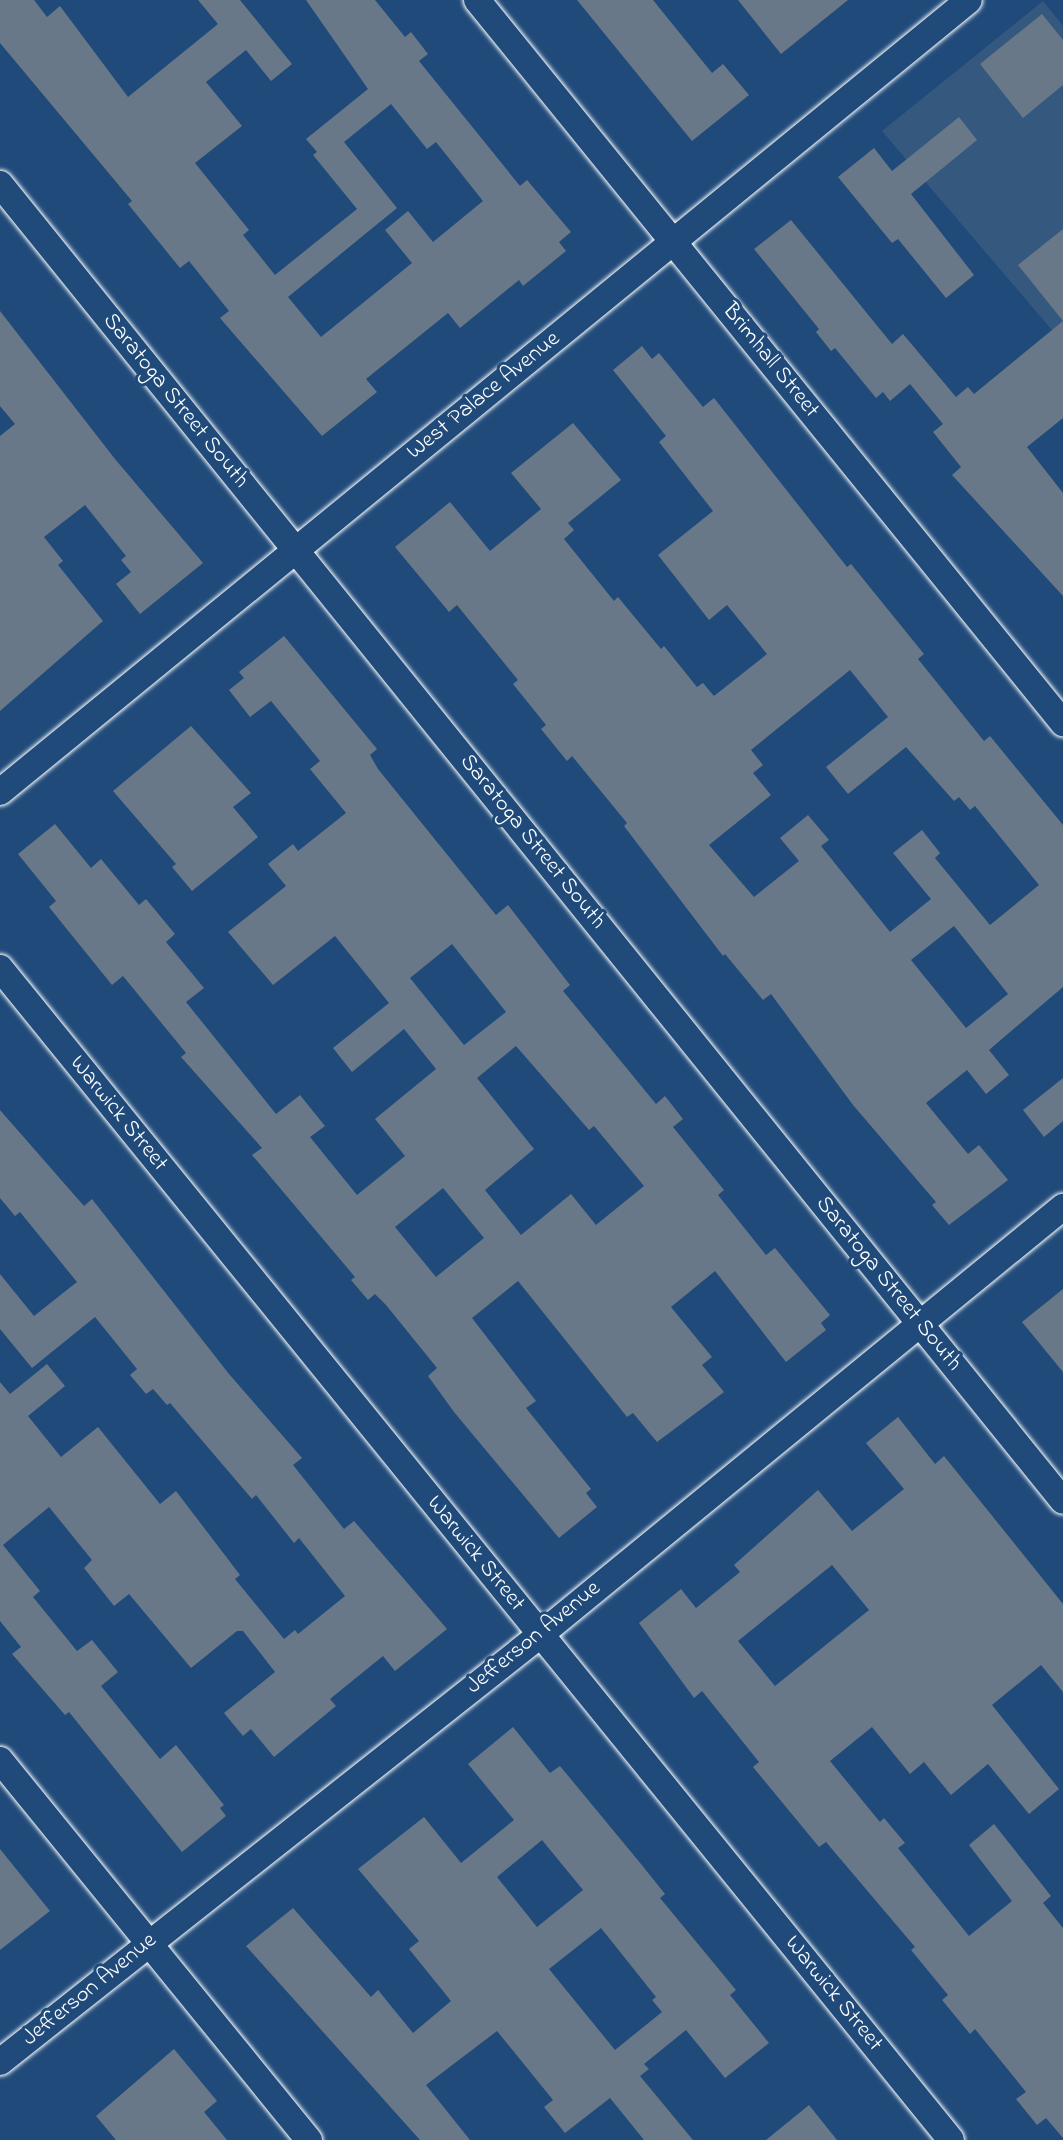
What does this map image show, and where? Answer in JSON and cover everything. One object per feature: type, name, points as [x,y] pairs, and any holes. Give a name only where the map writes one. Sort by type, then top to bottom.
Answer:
[{"type":"street","name":"Brimhall Street","points":[[477,0],[1063,723]]},
{"type":"street","name":"West Palace Avenue","points":[[0,792],[969,0]]},
{"type":"street","name":"Saratoga Street South","points":[[0,184],[1063,1501]]},
{"type":"street","name":"Warwick Street","points":[[0,968],[951,2140]]},
{"type":"street","name":"Jefferson Avenue","points":[[0,2062],[540,1635],[1063,1208]]},
{"type":"street","points":[[0,1760],[309,2140]]},
{"type":"shaded area","points":[[1043,1],[1063,26],[1063,343],[882,131]]},
{"type":"building","points":[[0,0],[34,0],[47,17],[60,6],[128,97],[218,24],[198,0],[240,0],[292,64],[271,81],[246,50],[206,82],[242,126],[195,163],[249,230],[243,235],[275,275],[357,209],[313,155],[317,152],[306,139],[368,89],[306,0],[375,0],[405,37],[411,32],[428,54],[419,61],[520,186],[527,180],[571,232],[559,242],[566,251],[523,286],[519,280],[460,328],[448,313],[366,379],[377,392],[322,436],[220,318],[229,311],[189,261],[180,268],[128,204],[132,201],[0,43]],"holes":[[[391,104],[427,149],[436,142],[483,201],[433,242],[408,211],[385,230],[412,263],[321,337],[288,297],[397,208],[344,142]]]},
{"type":"building","points":[[577,0],[653,0],[712,73],[723,64],[749,95],[692,141]]},
{"type":"building","points":[[738,0],[848,0],[781,54]]},
{"type":"building","points":[[1042,14],[1063,40],[1063,85],[1023,118],[980,64]]},
{"type":"building","points":[[959,117],[977,140],[911,194],[974,275],[946,298],[898,239],[892,243],[838,177],[874,148],[892,171]]},
{"type":"building","points":[[791,220],[892,344],[903,334],[956,397],[968,387],[974,394],[1063,321],[1063,418],[1027,447],[1063,493],[1063,596],[952,475],[961,467],[933,432],[943,424],[910,384],[890,401],[883,392],[876,398],[835,348],[831,351],[816,332],[819,329],[754,249]]},
{"type":"building","points":[[1063,229],[1063,321],[1018,265]]},
{"type":"building","points":[[0,311],[115,459],[203,563],[140,614],[116,584],[131,572],[121,560],[126,556],[85,505],[44,537],[63,561],[58,565],[103,621],[0,711],[0,436],[15,424],[0,406]]},
{"type":"building","points":[[642,346],[652,359],[659,353],[703,407],[714,398],[847,567],[851,564],[924,654],[918,659],[984,741],[990,736],[1063,825],[1063,987],[989,1050],[1009,1075],[986,1094],[967,1070],[926,1103],[968,1154],[979,1145],[1008,1180],[949,1225],[932,1205],[936,1202],[853,1105],[771,994],[763,1000],[725,954],[723,956],[624,826],[627,823],[572,756],[567,761],[541,729],[546,725],[513,684],[518,680],[457,605],[449,612],[395,547],[450,502],[490,551],[541,509],[511,473],[573,423],[621,480],[568,523],[574,530],[564,539],[614,601],[618,597],[661,649],[664,646],[697,687],[703,683],[714,696],[767,654],[727,605],[709,620],[658,555],[713,511],[659,442],[666,436],[613,370]],"holes":[[[850,670],[888,717],[826,767],[848,794],[906,747],[954,801],[959,797],[970,810],[975,806],[1039,885],[990,925],[935,858],[940,853],[922,830],[893,853],[931,899],[890,932],[821,846],[829,840],[808,815],[780,838],[799,861],[754,897],[709,845],[771,795],[753,773],[763,765],[751,750]],[[954,926],[1008,994],[966,1028],[911,960]]]},
{"type":"building","points":[[284,636],[377,749],[370,755],[378,769],[496,915],[508,905],[570,985],[563,991],[656,1104],[665,1096],[683,1119],[673,1127],[724,1190],[718,1195],[766,1255],[775,1248],[830,1315],[821,1323],[826,1330],[786,1362],[715,1271],[671,1307],[712,1357],[702,1365],[724,1392],[657,1442],[633,1413],[627,1417],[518,1281],[472,1318],[536,1401],[526,1408],[591,1489],[586,1493],[597,1507],[559,1538],[454,1412],[428,1376],[437,1368],[386,1305],[375,1294],[368,1300],[351,1280],[355,1277],[252,1155],[262,1148],[181,1057],[186,1053],[123,976],[112,985],[49,907],[56,901],[18,854],[55,824],[91,868],[101,859],[139,905],[146,899],[175,934],[166,942],[204,988],[186,1002],[276,1114],[300,1095],[325,1126],[310,1137],[357,1195],[405,1156],[375,1119],[436,1069],[404,1029],[352,1072],[333,1048],[389,1003],[335,936],[273,985],[228,932],[286,886],[268,864],[293,844],[298,851],[346,813],[310,769],[320,761],[271,701],[250,717],[229,690],[244,678],[239,672]],"holes":[[[452,944],[506,1012],[464,1045],[410,978]],[[516,1046],[589,1130],[594,1126],[644,1186],[596,1225],[571,1194],[521,1235],[485,1190],[534,1149],[477,1078]],[[443,1188],[484,1238],[436,1277],[395,1227]]]},
{"type":"building","points":[[191,726],[251,793],[233,807],[258,837],[192,891],[172,867],[176,864],[113,791]]},
{"type":"building","points":[[1063,1078],[1063,1121],[1044,1137],[1023,1110]]},
{"type":"building","points":[[0,1110],[84,1206],[92,1199],[229,1374],[302,1458],[293,1465],[344,1529],[354,1521],[447,1629],[395,1671],[383,1656],[330,1699],[336,1706],[274,1757],[251,1729],[243,1736],[224,1713],[275,1672],[243,1631],[237,1631],[191,1668],[129,1594],[114,1606],[84,1568],[92,1560],[49,1507],[3,1545],[40,1591],[33,1597],[77,1651],[92,1640],[118,1672],[101,1686],[160,1759],[176,1745],[224,1805],[220,1808],[226,1816],[182,1852],[69,1712],[65,1715],[12,1654],[21,1647],[0,1621],[0,1382],[10,1394],[47,1364],[65,1386],[28,1416],[61,1457],[98,1427],[160,1504],[176,1491],[240,1575],[235,1579],[284,1639],[295,1630],[298,1634],[345,1596],[299,1538],[294,1543],[256,1495],[252,1499],[170,1403],[167,1405],[153,1389],[146,1394],[130,1375],[137,1369],[95,1317],[32,1368],[0,1329],[0,1274],[34,1316],[77,1282],[20,1212],[15,1216],[0,1198]]},
{"type":"building","points":[[1063,1289],[1063,1372],[1022,1322]]},
{"type":"building","points":[[898,1417],[935,1464],[944,1456],[1063,1604],[1063,1692],[1041,1665],[992,1705],[1059,1789],[1029,1814],[988,1764],[951,1795],[924,1762],[910,1774],[872,1727],[830,1761],[880,1822],[884,1818],[905,1843],[898,1848],[969,1936],[1012,1901],[969,1845],[994,1824],[1051,1896],[1043,1903],[1063,1928],[1063,2138],[1046,2118],[1037,2125],[1016,2099],[1026,2092],[975,2029],[970,2034],[942,2000],[948,1995],[911,1950],[915,1947],[826,1842],[819,1847],[753,1767],[759,1762],[702,1691],[694,1698],[639,1623],[681,1589],[696,1608],[740,1572],[734,1565],[818,1490],[852,1531],[904,1489],[866,1443]],"holes":[[[832,1565],[869,1610],[775,1686],[738,1641]]]},
{"type":"building","points":[[513,1727],[550,1773],[560,1766],[665,1894],[660,1898],[736,1990],[730,1995],[769,2043],[725,2078],[686,2030],[644,2064],[649,2069],[640,2076],[693,2140],[644,2140],[610,2098],[565,2133],[544,2107],[553,2100],[497,2031],[426,2085],[470,2140],[420,2140],[246,1946],[293,1908],[371,1997],[378,1990],[413,2033],[451,2001],[409,1949],[419,1941],[358,1869],[424,1817],[461,1863],[514,1820],[468,1764]],"holes":[[[542,1840],[583,1890],[537,1927],[497,1877]],[[601,1928],[656,1997],[652,2000],[662,2012],[615,2050],[549,1969]]]},
{"type":"building","points":[[0,1849],[50,1911],[0,1950]]},
{"type":"building","points":[[174,2049],[217,2101],[204,2112],[227,2140],[116,2140],[96,2116]]},
{"type":"building","points":[[809,2105],[837,2140],[766,2140]]}]
